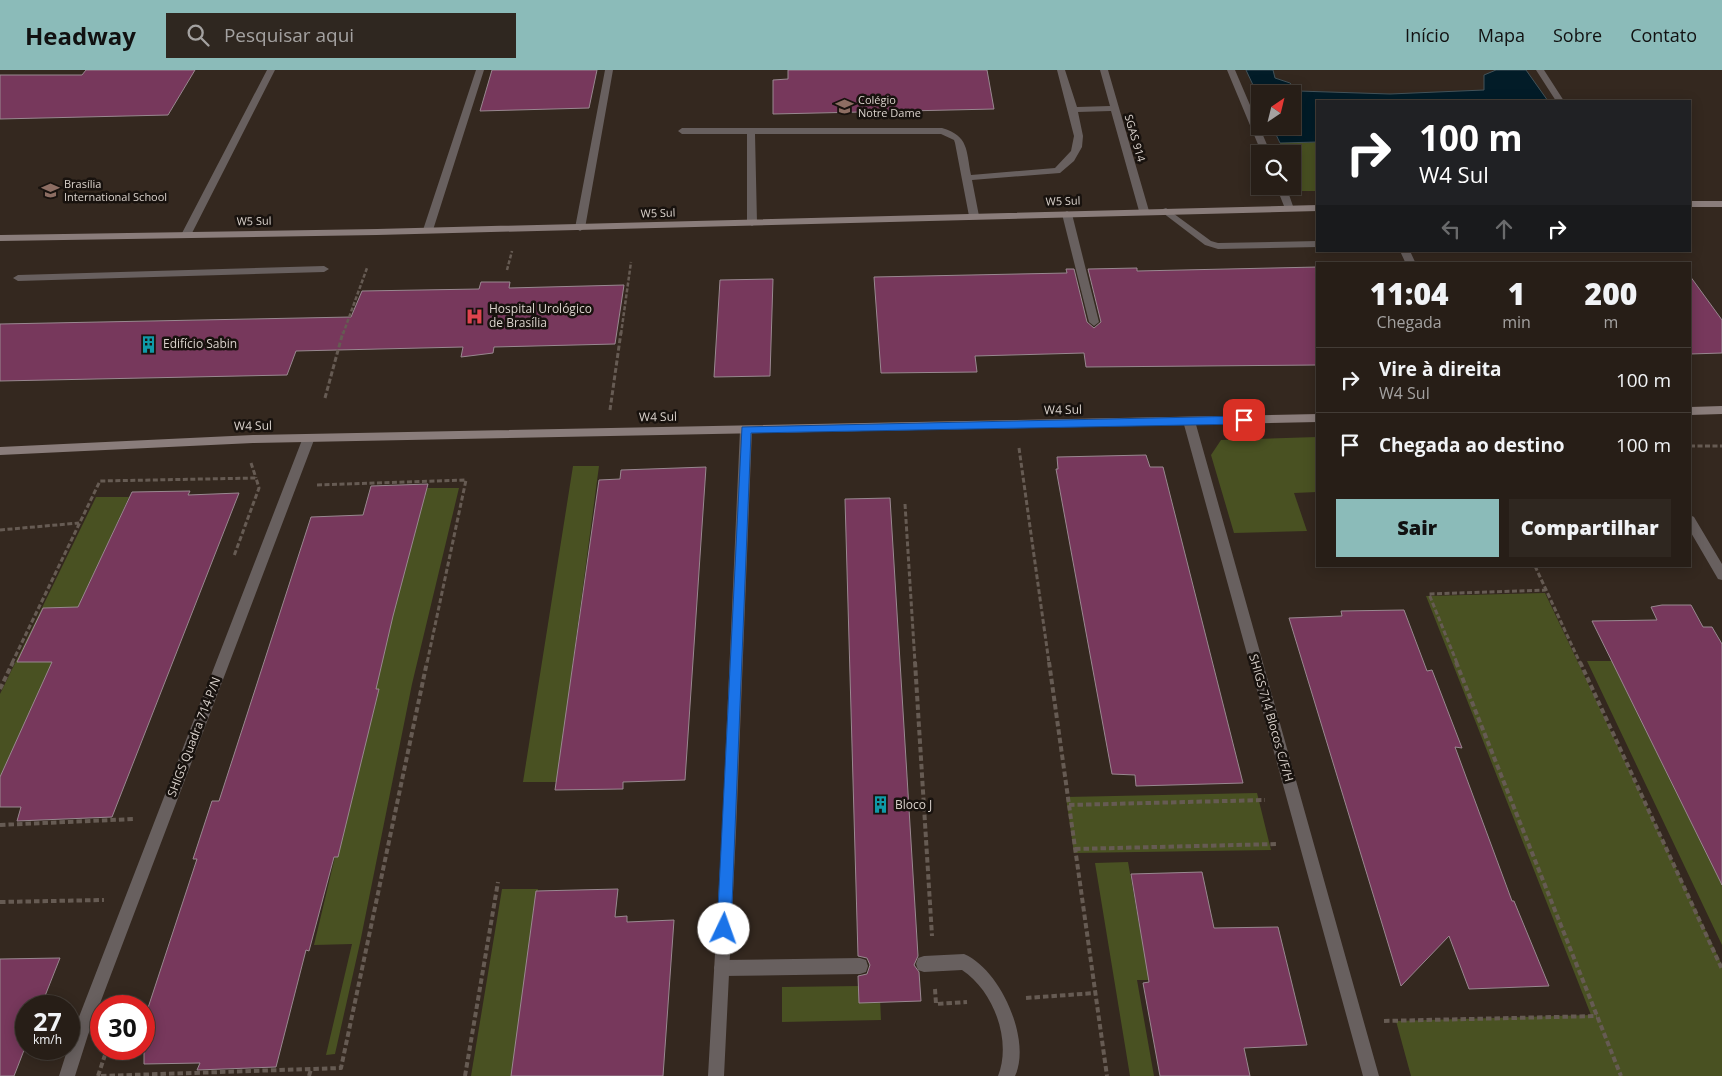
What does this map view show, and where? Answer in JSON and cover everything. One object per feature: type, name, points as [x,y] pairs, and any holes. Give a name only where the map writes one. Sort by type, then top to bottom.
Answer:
[{"type":"main road","points":[[1691,204],[1722,204]]},
{"type":"main road","name":"W5 Sul","points":[[0,238],[580,228],[1316,208]]},
{"type":"main road","points":[[1691,411],[1722,410]]},
{"type":"main road","name":"W4 Sul","points":[[0,451],[253,439],[308,440],[1316,418]]},
{"type":"street","points":[[186,235],[271,70]]},
{"type":"street","points":[[428,230],[480,70]]},
{"type":"street","points":[[580,228],[609,70]]},
{"type":"street","points":[[966,178],[1057,171],[1068,162],[1078,144],[1072,110],[1061,70]]},
{"type":"street","name":"SGAS 914","points":[[1104,70],[1144,212]]},
{"type":"street","points":[[1231,70],[1263,145]]},
{"type":"street","points":[[1540,70],[1559,100]]},
{"type":"street","points":[[1072,110],[1115,108]]},
{"type":"street","points":[[682,131],[751,133],[942,131],[956,138],[960,143],[974,216]]},
{"type":"street","points":[[751,133],[752,223]]},
{"type":"street","points":[[1284,195],[1289,209]]},
{"type":"street","points":[[1166,211],[1208,243],[1218,246],[1316,244]]},
{"type":"street","points":[[1067,214],[1094,322]]},
{"type":"street","points":[[18,278],[324,269]]},
{"type":"street","name":"SHIGS 714 Blocos C/F/H","points":[[1188,421],[1371,1076]]},
{"type":"street","points":[[716,1076],[746,430]]},
{"type":"street","name":"SHIGS Quadra 714 P/N","points":[[67,1076],[80,1035],[308,440]]},
{"type":"street","points":[[1691,522],[1722,574]]},
{"type":"street","points":[[929,964],[964,962],[985,979],[997,1000],[1009,1032],[1011,1052],[1009,1072],[1006,1076]]},
{"type":"street","points":[[722,968],[860,966]]},
{"type":"path","points":[[607,432],[631,262]]},
{"type":"path","points":[[325,398],[336,356],[368,268]]},
{"type":"path","points":[[1017,439],[1107,1076]]},
{"type":"path","points":[[1691,446],[1722,446]]},
{"type":"path","points":[[0,689],[100,482],[256,478],[259,488],[232,562]]},
{"type":"path","points":[[104,1060],[100,1076],[341,1068],[466,480],[314,485]]},
{"type":"path","points":[[905,504],[929,964],[936,1004]]},
{"type":"path","points":[[0,530],[80,523]]},
{"type":"path","points":[[1535,567],[1722,969]]},
{"type":"path","points":[[1546,590],[1429,594],[1621,1076]]},
{"type":"path","points":[[0,674],[7,674]]},
{"type":"path","points":[[1069,805],[1265,800]]},
{"type":"path","points":[[0,825],[138,819]]},
{"type":"path","points":[[1075,849],[1277,844]]},
{"type":"path","points":[[465,1076],[498,882]]},
{"type":"path","points":[[0,902],[108,900]]},
{"type":"path","points":[[1384,1021],[1597,1016]]},
{"type":"path","points":[[309,1076],[311,1069]]},
{"type":"green space","points":[[1316,142],[1316,191],[1301,191],[1301,145],[1281,145],[1280,143]]},
{"type":"green space","points":[[1316,437],[1316,492],[1294,493],[1307,531],[1234,533],[1211,455],[1221,440]]},
{"type":"green space","points":[[573,466],[599,466],[557,782],[523,782]]},
{"type":"green space","points":[[426,488],[459,488],[412,684],[360,943],[335,1054],[326,1055],[352,944],[314,945],[393,613]]},
{"type":"green space","points":[[96,497],[129,497],[0,779],[0,694]]},
{"type":"green space","points":[[1545,593],[1722,965],[1722,1076],[1411,1076],[1396,1021],[1591,1015],[1426,596]]},
{"type":"green space","points":[[1587,661],[1616,661],[1722,879],[1722,945]]},
{"type":"green space","points":[[1257,793],[1271,850],[1074,853],[1066,797]]},
{"type":"green space","points":[[1128,862],[1149,980],[1137,980],[1154,1076],[1130,1076],[1095,863]]},
{"type":"green space","points":[[502,889],[538,889],[512,1076],[471,1076]]},
{"type":"green space","points":[[860,986],[880,998],[881,1020],[782,1022],[782,987]]},
{"type":"water","points":[[1246,70],[1273,70],[1275,78],[1292,85],[1253,85]]},
{"type":"water","points":[[1496,70],[1526,70],[1547,100],[1316,100],[1316,142],[1280,143],[1276,135],[1301,135],[1301,91],[1390,94],[1484,90],[1484,75]]},
{"type":"building","points":[[86,70],[195,70],[168,115],[0,119],[0,75],[82,75]]},
{"type":"building","points":[[492,70],[597,70],[589,108],[480,111]]},
{"type":"building","points":[[788,70],[987,70],[994,109],[773,114],[773,80],[788,79]]},
{"type":"building","points":[[1316,267],[1316,365],[1086,367],[1084,353],[975,356],[977,372],[881,373],[874,277],[1067,273],[1066,269],[1074,269],[1087,322],[1094,328],[1101,322],[1088,269],[1137,268],[1137,271]]},
{"type":"building","points":[[1691,277],[1722,320],[1722,353],[1691,354]]},
{"type":"building","points":[[773,279],[770,376],[714,377],[720,280]]},
{"type":"building","points":[[481,282],[510,282],[509,288],[624,285],[615,344],[494,347],[493,353],[461,357],[463,347],[296,351],[287,375],[0,381],[0,324],[351,317],[362,291],[479,289]]},
{"type":"building","points":[[1146,455],[1150,467],[1163,467],[1243,783],[1136,786],[1135,775],[1112,774],[1056,469],[1058,469],[1057,457]]},
{"type":"building","points":[[706,467],[685,780],[623,782],[623,789],[555,790],[599,480],[620,479],[621,470]]},
{"type":"building","points":[[428,484],[393,616],[376,689],[379,689],[338,857],[334,857],[309,951],[306,950],[276,1067],[197,1070],[200,1063],[144,1064],[144,1060],[155,1060],[155,995],[152,995],[197,859],[193,859],[212,801],[219,801],[311,517],[363,515],[371,486]]},
{"type":"building","points":[[190,491],[188,495],[239,493],[112,817],[17,821],[21,807],[0,807],[0,777],[52,662],[17,662],[43,608],[78,607],[132,492]]},
{"type":"building","name":"Bloco J","points":[[890,498],[918,956],[914,965],[919,972],[921,1001],[859,1003],[858,976],[867,974],[870,965],[867,958],[858,956],[845,499]]},
{"type":"building","points":[[1691,605],[1703,627],[1712,627],[1722,644],[1722,885],[1592,621],[1657,620],[1651,607]]},
{"type":"building","points":[[1404,610],[1427,671],[1432,670],[1462,748],[1455,747],[1512,901],[1514,901],[1549,986],[1469,989],[1449,936],[1401,986],[1289,618],[1342,616],[1341,611]]},
{"type":"building","points":[[1202,872],[1214,928],[1278,927],[1307,1045],[1244,1048],[1250,1076],[1160,1076],[1143,983],[1149,982],[1131,874]]},
{"type":"building","points":[[618,889],[615,917],[627,916],[627,922],[674,920],[663,1076],[511,1076],[536,891]]},
{"type":"building","points":[[60,958],[45,995],[15,995],[15,1060],[20,1060],[14,1076],[0,1076],[0,959]]},
{"type":"place","name":"Colégio Notre Dame","points":[[844,106]]},
{"type":"place","name":"Brasília International School","points":[[50,190]]},
{"type":"place","name":"Hospital Urológico de Brasília","points":[[475,316]]},
{"type":"place","name":"Edifício Sabin","points":[[149,344]]},
{"type":"place","name":"Bloco J","points":[[881,805]]},
{"type":"route","points":[[724,929],[746,430],[1244,420]]}]
